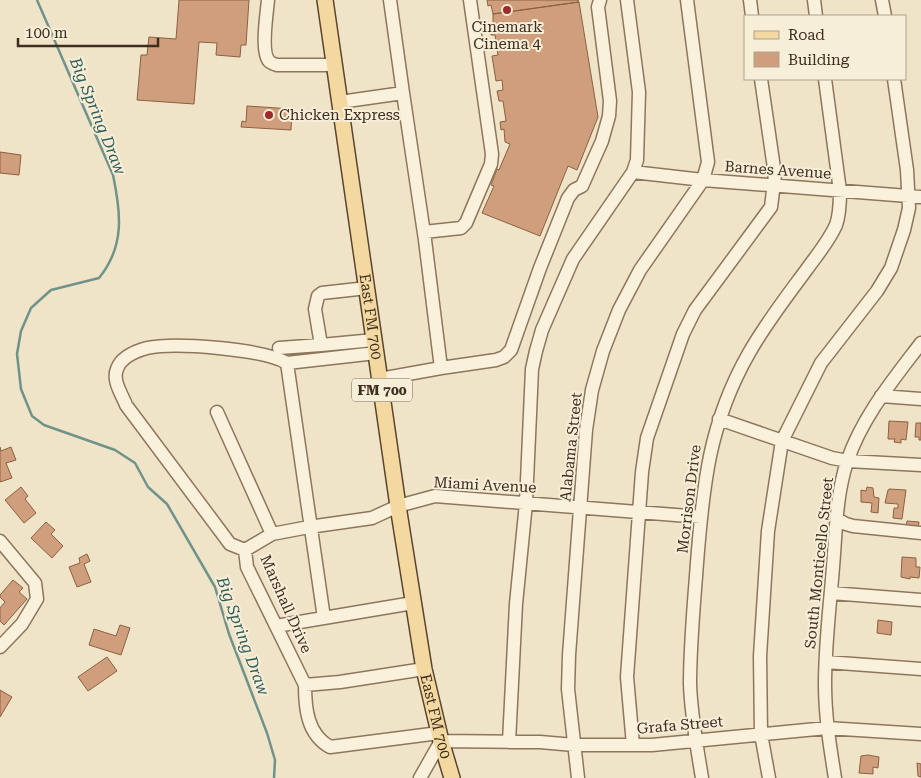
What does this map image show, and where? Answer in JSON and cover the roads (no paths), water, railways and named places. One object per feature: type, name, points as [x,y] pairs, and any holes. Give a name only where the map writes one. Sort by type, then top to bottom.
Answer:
[{"type":"main road","name":"East FM 700","points":[[325,0],[413,602],[424,669],[452,778]]},
{"type":"street","points":[[268,0],[265,46],[266,57],[270,62],[277,65],[334,66]]},
{"type":"street","points":[[390,0],[424,232],[441,368]]},
{"type":"street","points":[[424,232],[461,228],[466,223],[491,164],[492,154],[470,0]]},
{"type":"street","points":[[380,379],[496,360],[504,357],[511,350],[540,268],[568,198],[574,190],[582,186],[602,141],[610,102],[598,7],[600,0]]},
{"type":"street","points":[[509,742],[516,604],[526,503],[532,369],[542,330],[572,259],[633,172],[637,160],[639,92],[627,0]]},
{"type":"street","name":"Alabama Street","points":[[578,778],[568,689],[586,430],[592,390],[603,351],[619,310],[640,270],[703,180],[708,162],[687,0]]},
{"type":"street","points":[[750,0],[752,15]]},
{"type":"street","points":[[814,0],[816,15]]},
{"type":"street","points":[[882,0],[885,15]]},
{"type":"street","points":[[633,745],[627,678],[642,472],[647,438],[683,334],[695,310],[771,207],[775,175],[761,80]]},
{"type":"street","name":"Morrison Drive","points":[[702,778],[690,686],[701,517],[711,447],[719,419],[749,352],[828,239],[836,224],[840,210],[840,191],[825,80]]},
{"type":"street","points":[[769,778],[761,734],[760,656],[768,541],[782,441],[821,364],[878,290],[891,268],[904,230],[909,208],[915,196],[907,170],[894,80]]},
{"type":"street","points":[[340,102],[403,93]]},
{"type":"street","name":"Barnes Avenue","points":[[633,172],[703,180],[915,196]]},
{"type":"street","points":[[321,345],[315,309],[318,296],[322,293],[367,288]]},
{"type":"street","name":"South Monticello Street","points":[[835,778],[827,728],[825,683],[837,519],[842,482],[860,431],[881,396],[921,343]]},
{"type":"street","points":[[280,348],[321,345],[375,347]]},
{"type":"street","points":[[245,550],[230,544],[126,405],[116,381],[116,370],[129,355],[147,348],[219,348],[262,354],[287,362],[375,347]]},
{"type":"street","points":[[287,362],[324,618]]},
{"type":"street","points":[[881,396],[921,399]]},
{"type":"street","name":"Marshall Drive","points":[[217,412],[272,534],[245,550],[247,567],[305,684]]},
{"type":"street","points":[[719,419],[832,458],[848,461],[921,465]]},
{"type":"street","name":"Miami Avenue","points":[[272,534],[372,518],[398,506],[435,496],[701,517]]},
{"type":"street","points":[[837,519],[853,526],[921,532]]},
{"type":"street","points":[[0,541],[35,583],[37,599],[22,624],[0,647]]},
{"type":"street","points":[[831,592],[921,600]]},
{"type":"street","points":[[276,626],[413,602]]},
{"type":"street","points":[[826,662],[921,669]]},
{"type":"street","points":[[305,684],[340,682],[424,669]]},
{"type":"street","name":"Grafa Street","points":[[305,684],[305,703],[311,726],[320,741],[330,747],[440,737],[509,742],[540,742],[574,746],[633,745],[696,741],[827,728],[921,734]]},
{"type":"street","points":[[420,778],[440,737]]},
{"type":"waterway","name":"Big Spring Draw","points":[[37,0],[113,175],[118,203],[119,229],[113,254],[99,278],[51,290],[31,308],[21,331],[17,354],[21,389],[32,416],[44,425],[115,450],[135,463],[148,487],[167,504],[215,587],[229,634],[267,733],[275,760],[274,778]]},
{"type":"place","name":"Cinemark Cinema 4","points":[[507,10]]},
{"type":"place","name":"Chicken Express","points":[[269,115]]}]
